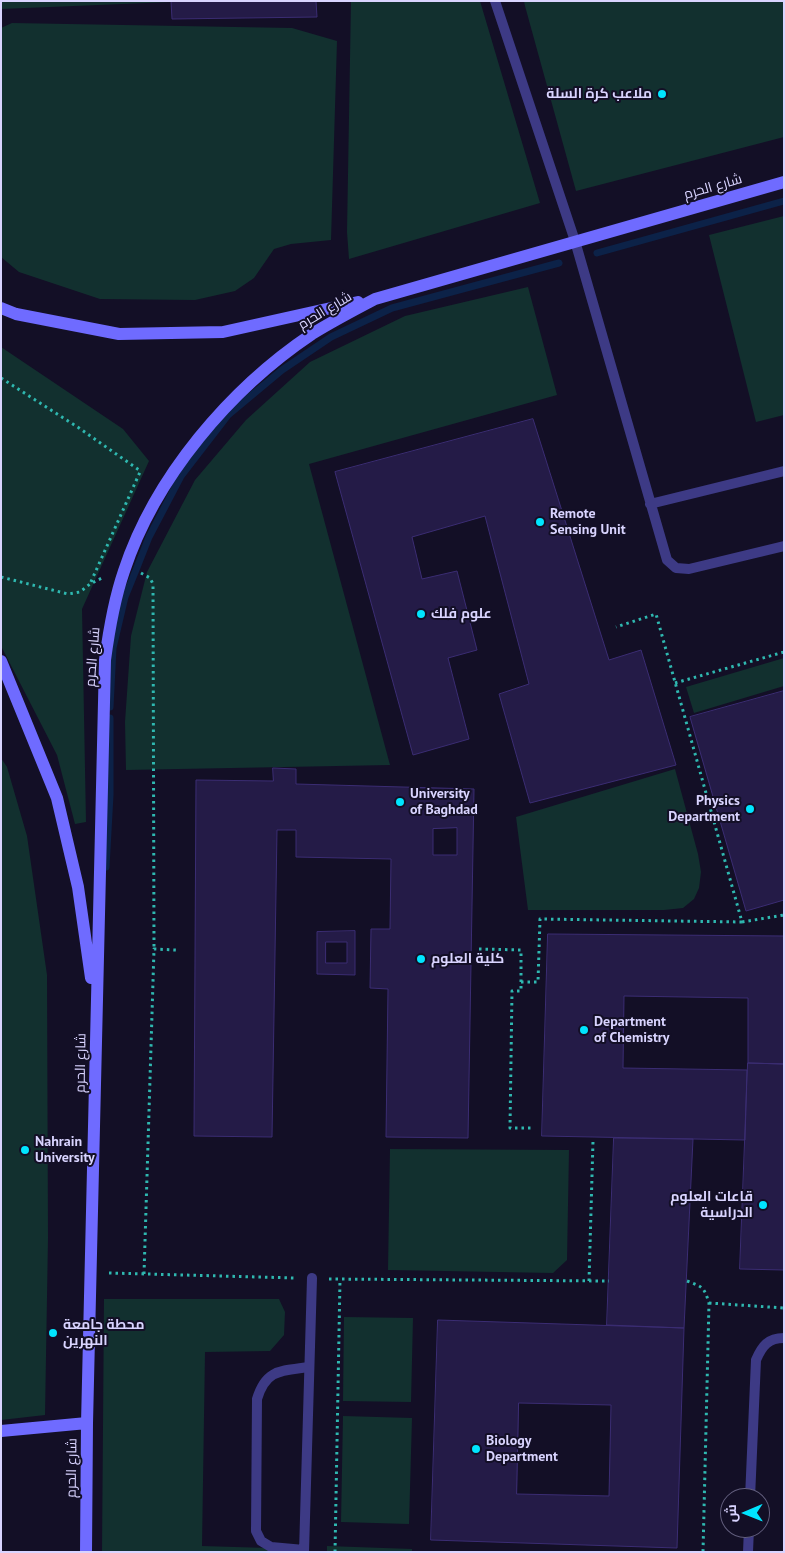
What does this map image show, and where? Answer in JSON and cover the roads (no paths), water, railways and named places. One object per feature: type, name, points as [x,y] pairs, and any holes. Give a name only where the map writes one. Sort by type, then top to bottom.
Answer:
[{"type":"street","name":"شارع الحرم","points":[[86,1552],[87,1422],[105,660],[109,630],[124,570],[148,514],[164,488],[203,434],[227,406],[282,357],[342,316],[375,299],[784,182]]},
{"type":"street","points":[[1,308],[16,314],[118,334],[222,332],[375,299]]},
{"type":"street","points":[[1,661],[57,798],[78,887],[97,1015]]},
{"type":"street","points":[[1,1431],[87,1422]]},
{"type":"lane","points":[[495,1],[575,241],[667,560],[676,568],[690,569],[784,546]]},
{"type":"lane","points":[[650,504],[784,471]]},
{"type":"lane","points":[[309,1368],[281,1371],[268,1377],[261,1386],[257,1399],[256,1531],[261,1542],[271,1547],[304,1551],[312,1278]]},
{"type":"lane","points":[[750,1488],[756,1360],[761,1348],[774,1338],[784,1338]]},
{"type":"lane","points":[[748,1552],[749,1538]]},
{"type":"waterway","points":[[597,253],[784,201]]},
{"type":"waterway","points":[[110,707],[113,648],[125,597],[149,537],[181,476],[228,415],[282,370],[331,337],[392,308],[559,263]]},
{"type":"waterway","points":[[106,867],[110,795],[110,718]]},
{"type":"place","name":"ملاعب كرة السلة","points":[[662,94]]},
{"type":"place","name":"Remote Sensing Unit","points":[[540,522]]},
{"type":"place","name":"علوم فلك","points":[[421,614]]},
{"type":"place","name":"University of Baghdad","points":[[400,802]]},
{"type":"place","name":"Physics Department","points":[[750,809]]},
{"type":"place","name":"كلية العلوم","points":[[421,959]]},
{"type":"place","name":"Department of Chemistry","points":[[584,1030]]},
{"type":"place","name":"Nahrain University","points":[[25,1150]]},
{"type":"place","name":"قاعات العلوم الدراسية","points":[[763,1205]]},
{"type":"place","name":"محطة جامعة النهرين","points":[[53,1333]]},
{"type":"place","name":"Biology Department","points":[[476,1449]]}]
